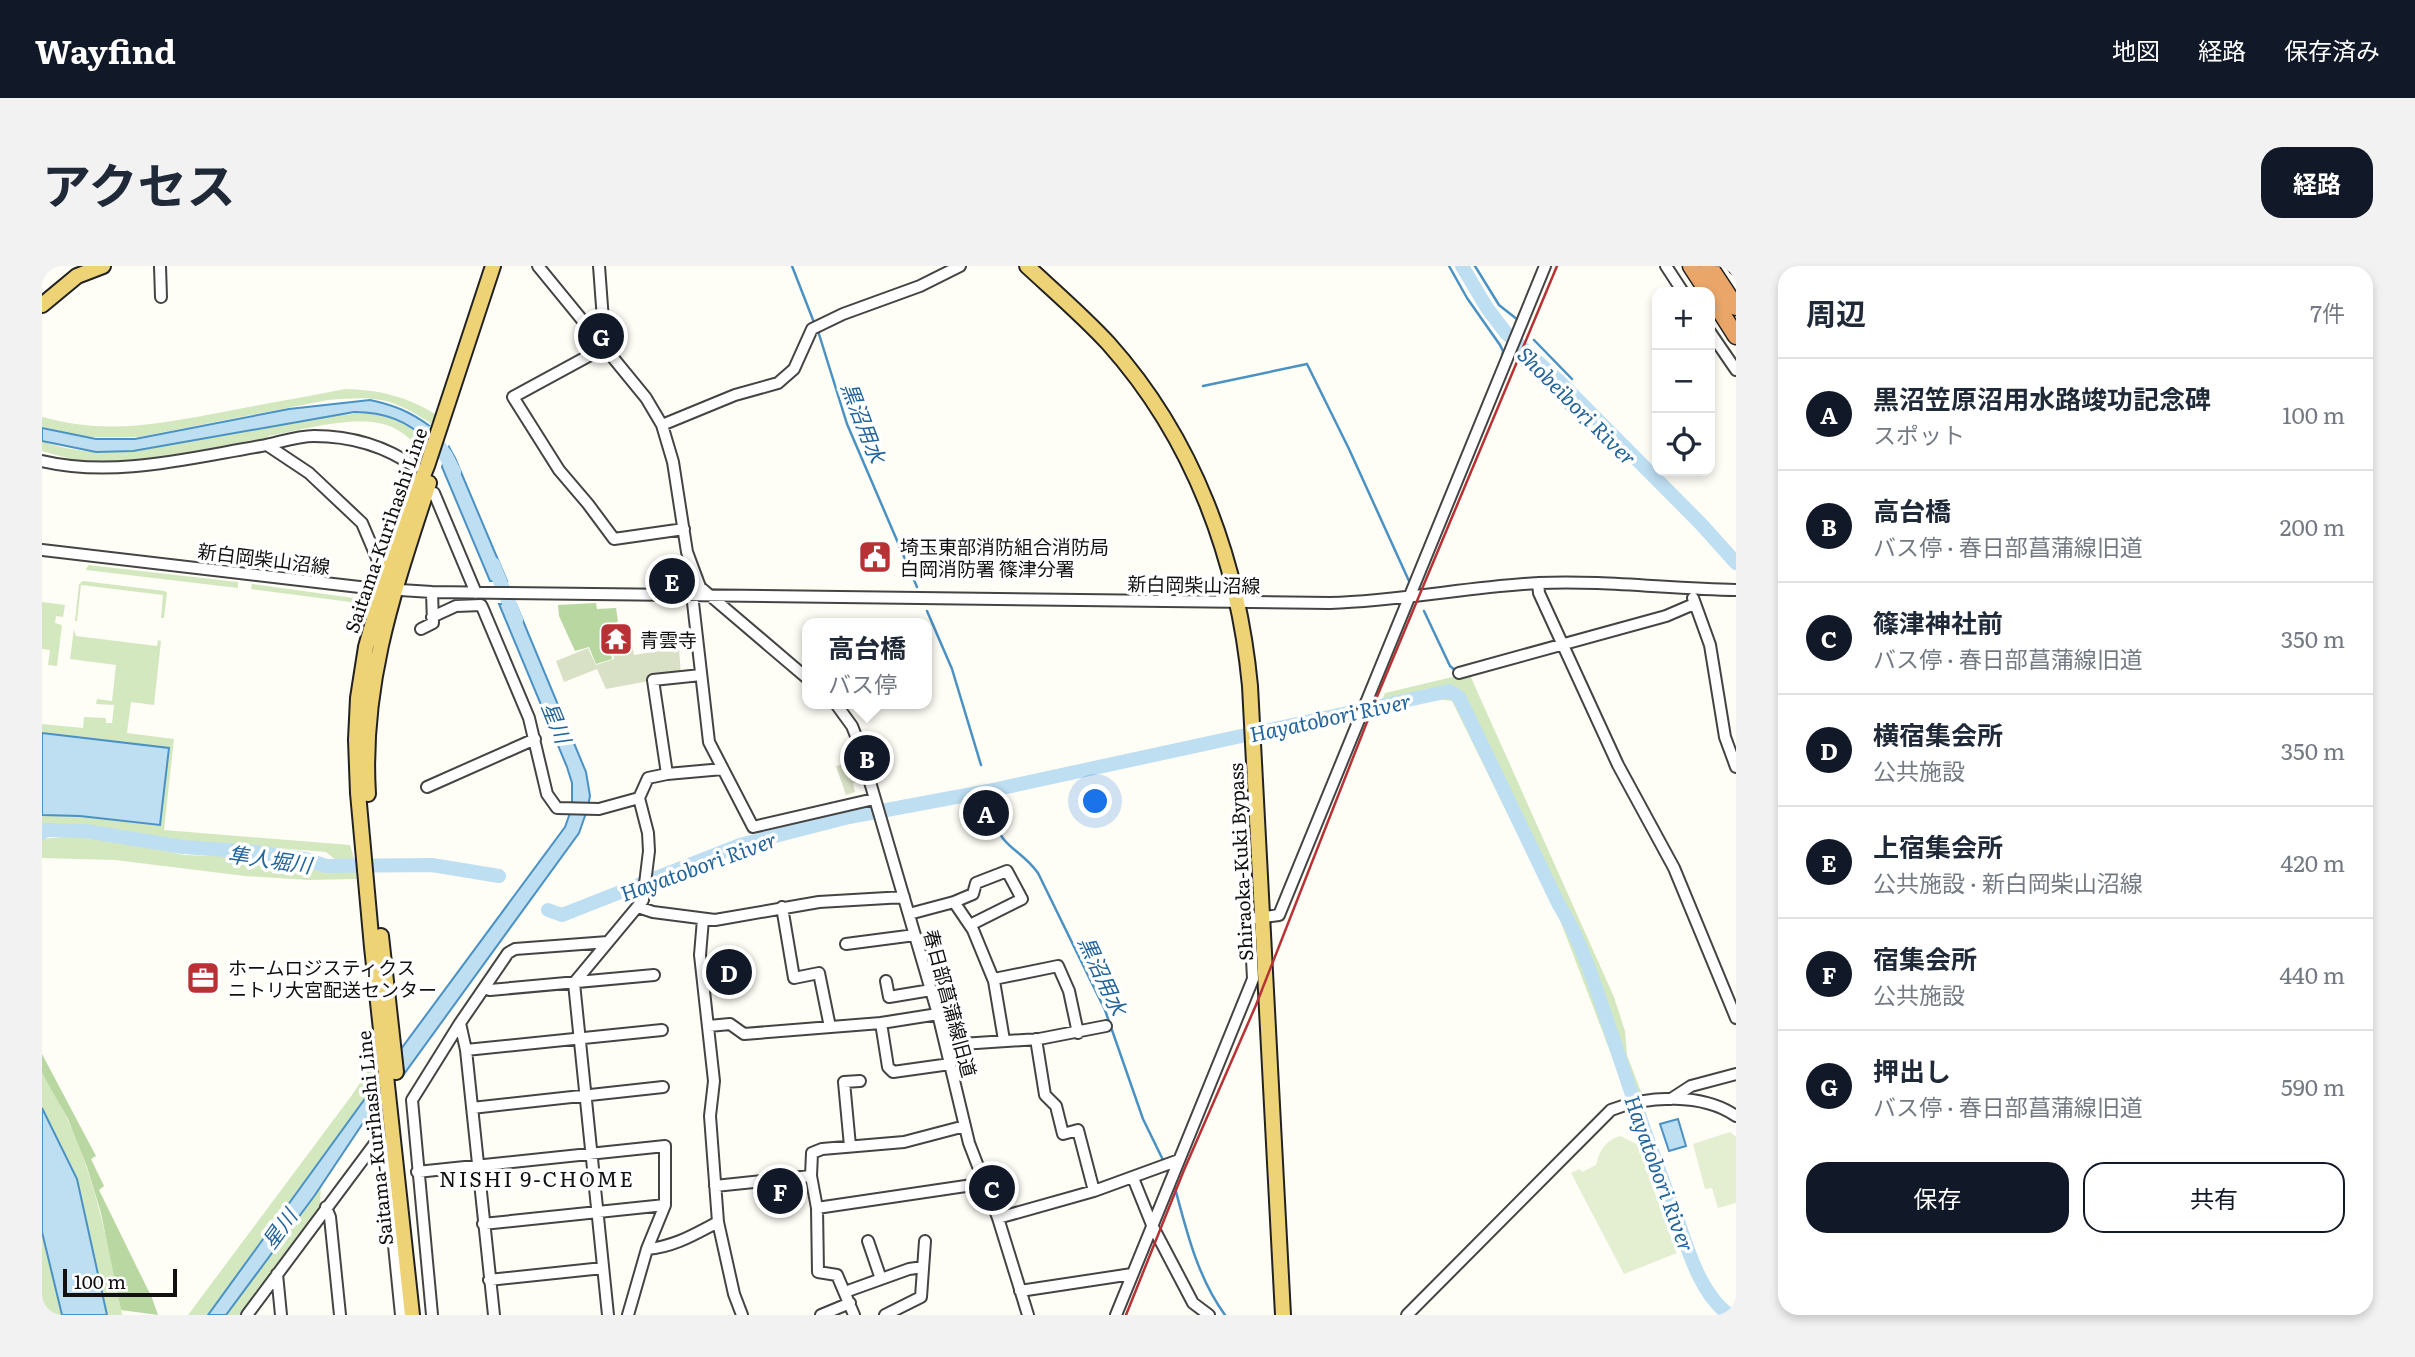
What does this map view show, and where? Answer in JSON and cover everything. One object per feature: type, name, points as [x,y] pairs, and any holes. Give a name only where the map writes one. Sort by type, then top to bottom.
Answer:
[{"type":"highway","points":[[1690,266],[1704,287]]},
{"type":"highway","points":[[1709,266],[1736,307]]},
{"type":"highway","points":[[1715,303],[1736,336]]},
{"type":"main road","points":[[42,305],[78,276],[103,266]]},
{"type":"main road","name":"Saitama-Kurihashi Line","points":[[446,423],[493,266]]},
{"type":"main road","name":"Saitama-Kurihashi Line","points":[[421,1315],[370,873],[367,769],[369,712],[389,568],[425,470],[446,423],[501,266]]},
{"type":"main road","name":"Shiraoka-Kuki Bypass","points":[[1027,266],[1108,344],[1139,382],[1170,429],[1192,467],[1212,514],[1238,601],[1248,664],[1283,1315]]},
{"type":"main road","name":"Saitama-Kurihashi Line","points":[[388,590],[425,470]]},
{"type":"main road","name":"Saitama-Kurihashi Line","points":[[396,1107],[412,1315]]},
{"type":"street","points":[[160,266],[161,297]]},
{"type":"street","points":[[538,266],[646,398],[662,425],[673,462],[690,566],[700,587],[802,675]]},
{"type":"street","points":[[599,266],[605,348]]},
{"type":"street","points":[[662,425],[735,395],[778,383],[794,369],[816,327],[843,314],[920,286],[960,266]]},
{"type":"street","points":[[1116,1315],[1253,979],[1250,919],[1279,915],[1545,266]]},
{"type":"street","points":[[1666,266],[1680,287]]},
{"type":"street","points":[[1715,339],[1736,370]]},
{"type":"street","points":[[605,348],[513,397],[559,470],[614,539],[684,529]]},
{"type":"street","points":[[42,461],[68,467],[124,467],[310,436],[352,439],[399,456],[425,470]]},
{"type":"street","points":[[267,445],[309,473],[362,523],[379,563],[389,568]]},
{"type":"street","points":[[434,493],[479,593]]},
{"type":"street","name":"新白岡柴山沼線","points":[[42,550],[388,590],[432,592],[1330,603],[1410,598],[1538,583],[1613,582],[1736,590]]},
{"type":"street","points":[[1538,583],[1539,593],[1618,765],[1674,868],[1736,1018]]},
{"type":"street","points":[[1693,588],[1694,604],[1710,645],[1725,737],[1736,767]]},
{"type":"street","points":[[421,629],[433,623],[432,592]]},
{"type":"street","points":[[692,594],[709,742],[752,827],[874,801]]},
{"type":"street","points":[[1458,673],[1666,616],[1694,604]]},
{"type":"street","points":[[432,617],[457,606],[481,605],[528,718],[547,794],[554,806],[560,809],[599,809],[639,797]]},
{"type":"street","points":[[667,774],[653,680],[701,675]]},
{"type":"street","name":"春日部菖蒲線旧道","points":[[840,709],[852,726],[938,1014],[965,1126],[998,1218],[1028,1315]]},
{"type":"street","points":[[427,787],[535,739]]},
{"type":"street","points":[[608,1315],[574,983],[638,907],[645,892],[649,865],[648,833],[639,797],[648,778],[723,769]]},
{"type":"street","points":[[909,914],[973,894],[976,883],[1007,871],[1022,899],[970,925]]},
{"type":"street","points":[[638,907],[653,912],[723,919],[819,902],[904,897]]},
{"type":"street","points":[[954,902],[970,925],[994,979],[1004,1041]]},
{"type":"street","points":[[782,907],[794,978],[819,973],[830,1027]]},
{"type":"street","points":[[703,919],[701,956],[714,1081],[710,1116],[718,1222],[734,1294],[742,1315]]},
{"type":"street","points":[[846,944],[915,935]]},
{"type":"street","points":[[432,1315],[412,1100],[508,953],[515,949],[608,942]]},
{"type":"street","points":[[994,979],[1058,966],[1069,991],[1078,1033]]},
{"type":"street","points":[[484,988],[490,990],[654,975]]},
{"type":"street","points":[[886,981],[889,997],[931,990]]},
{"type":"street","points":[[709,1026],[730,1024],[744,1034],[881,1023],[938,1014]]},
{"type":"street","points":[[460,1023],[466,1050],[494,1315]]},
{"type":"street","points":[[881,1023],[888,1067],[893,1072],[950,1064]]},
{"type":"street","points":[[946,1045],[1036,1039],[1106,1026]]},
{"type":"street","points":[[466,1050],[662,1030]]},
{"type":"street","points":[[1036,1039],[1045,1095],[1056,1106],[1063,1134],[1078,1130],[1094,1191]]},
{"type":"street","points":[[1671,1099],[1691,1086],[1736,1074]]},
{"type":"street","points":[[850,1146],[844,1082],[860,1081]]},
{"type":"street","points":[[471,1108],[663,1087]]},
{"type":"street","points":[[1407,1315],[1611,1110],[1628,1104],[1671,1099],[1715,1104],[1736,1116]]},
{"type":"street","points":[[854,1315],[836,1275],[818,1272],[817,1208],[811,1176],[812,1153],[822,1149],[904,1142],[965,1126]]},
{"type":"street","points":[[247,1315],[376,1142],[384,1146],[401,1315]]},
{"type":"street","points":[[418,1172],[665,1146],[664,1205],[647,1249],[628,1315]]},
{"type":"street","points":[[998,1218],[1094,1191],[1179,1160]]},
{"type":"street","points":[[715,1186],[811,1176]]},
{"type":"street","points":[[1133,1178],[1152,1225],[1193,1303],[1209,1315]]},
{"type":"street","points":[[817,1208],[986,1183]]},
{"type":"street","points":[[483,1224],[664,1205]]},
{"type":"street","points":[[326,1207],[330,1217],[340,1315]]},
{"type":"street","points":[[647,1249],[683,1241],[718,1222]]},
{"type":"street","points":[[868,1241],[881,1279]]},
{"type":"street","points":[[885,1315],[921,1297],[925,1241]]},
{"type":"street","points":[[821,1315],[881,1279],[923,1267]]},
{"type":"street","points":[[489,1280],[603,1268]]},
{"type":"street","points":[[277,1274],[281,1315]]},
{"type":"street","points":[[1020,1291],[1132,1275]]},
{"type":"green space","points":[[345,389],[403,398],[435,414],[432,424],[394,403],[359,398],[328,400],[139,437],[87,437],[42,427],[42,417],[89,426],[155,424]]},
{"type":"green space","points":[[367,413],[384,416],[407,426],[427,443],[423,452],[394,428],[365,422],[315,427],[269,436],[263,440],[109,465],[78,461],[42,451],[42,441],[82,451],[122,451],[304,420]]},
{"type":"green space","points":[[88,565],[238,582],[238,588],[86,570]]},
{"type":"green space","points":[[83,581],[165,591],[164,618],[161,618],[163,595],[81,585],[75,621],[79,584]]},
{"type":"green space","points":[[252,584],[361,599],[367,609],[366,612],[359,611],[358,603],[251,589]]},
{"type":"green space","points":[[42,602],[65,605],[63,617],[56,616],[55,623],[62,625],[57,666],[48,665],[50,650],[42,649]]},
{"type":"green space","points":[[596,603],[597,609],[616,608],[618,622],[606,625],[612,659],[596,664],[589,647],[575,651],[559,616],[558,605]]},
{"type":"green space","points":[[74,629],[76,636],[157,646],[158,640],[161,641],[154,705],[131,702],[127,733],[174,739],[164,830],[350,845],[355,861],[337,861],[326,852],[152,838],[86,826],[42,827],[42,724],[83,728],[84,717],[106,718],[106,723],[112,723],[114,705],[96,704],[97,699],[112,701],[116,665],[70,659]]},
{"type":"green space","points":[[632,646],[634,655],[679,648],[681,675],[606,689],[597,669],[564,682],[556,661],[588,648],[596,665],[614,659],[612,649]]},
{"type":"green space","points":[[1469,673],[1614,997],[1625,1031],[1627,1055],[1643,1097],[1640,1099],[1642,1109],[1647,1115],[1635,1117],[1560,920],[1452,701],[1436,699],[1377,713],[1385,693]]},
{"type":"green space","points":[[852,762],[855,792],[846,795],[836,766]]},
{"type":"green space","points":[[76,836],[125,842],[185,855],[247,857],[325,870],[356,870],[357,879],[308,880],[245,876],[115,860],[42,858],[42,839]]},
{"type":"green space","points":[[42,1054],[96,1156],[91,1159],[104,1186],[99,1190],[158,1315],[121,1310],[101,1213],[87,1167],[68,1119],[42,1073]]},
{"type":"green space","points":[[379,1054],[380,1078],[207,1315],[188,1315],[352,1095]]},
{"type":"green space","points":[[42,1073],[72,1129],[94,1189],[122,1315],[107,1315],[77,1179],[42,1108]]},
{"type":"green space","points":[[1730,1132],[1736,1137],[1736,1203],[1718,1208],[1712,1188],[1705,1189],[1693,1144]]},
{"type":"green space","points":[[1620,1136],[1637,1144],[1677,1253],[1624,1274],[1571,1173],[1580,1169],[1582,1172],[1596,1165],[1604,1147]]},
{"type":"green space","points":[[321,1184],[320,1206],[241,1315],[224,1315]]},
{"type":"green space","points":[[42,1232],[62,1315],[42,1315]]},
{"type":"water","points":[[370,400],[402,410],[431,427],[427,441],[411,428],[393,419],[354,412],[133,451],[96,452],[42,441],[42,428],[96,439],[135,439],[289,409]]},
{"type":"water","points":[[449,447],[507,581],[490,581],[442,467]]},
{"type":"water","points":[[499,604],[516,604],[586,772],[590,796],[588,806],[572,805],[572,783],[567,767]]},
{"type":"water","points":[[42,733],[169,748],[160,825],[80,816],[42,815]]},
{"type":"water","points":[[570,813],[586,813],[579,833],[404,1074],[401,1049],[565,827]]},
{"type":"water","points":[[380,1078],[383,1093],[315,1195],[226,1315],[208,1315]]},
{"type":"water","points":[[42,1108],[77,1179],[107,1315],[62,1315],[42,1232]]},
{"type":"water","points":[[1678,1119],[1686,1146],[1669,1151],[1660,1124]]},
{"type":"waterway","name":"黒沼用水","points":[[792,266],[815,325]]},
{"type":"waterway","points":[[1449,266],[1467,298],[1500,345],[1503,351],[1502,359]]},
{"type":"waterway","name":"Shobeibori River","points":[[1462,266],[1487,308],[1506,333],[1561,383],[1736,563]]},
{"type":"waterway","points":[[1475,266],[1499,305],[1518,320]]},
{"type":"waterway","name":"黒沼用水","points":[[818,331],[847,424],[917,587]]},
{"type":"waterway","points":[[1534,340],[1572,379]]},
{"type":"waterway","points":[[1203,386],[1307,364],[1409,581]]},
{"type":"waterway","points":[[1522,365],[1581,423]]},
{"type":"waterway","name":"星川","points":[[429,433],[454,472]]},
{"type":"waterway","name":"星川","points":[[493,564],[516,620]]},
{"type":"waterway","name":"黒沼用水","points":[[927,611],[930,618]]},
{"type":"waterway","points":[[1424,611],[1450,666],[1457,672]]},
{"type":"waterway","name":"黒沼用水","points":[[932,623],[952,669],[981,765]]},
{"type":"waterway","name":"Hayatobori River","points":[[548,910],[562,915],[740,845],[849,817],[988,791],[1449,691],[1459,697],[1583,953],[1690,1254],[1709,1294],[1729,1315]]},
{"type":"waterway","name":"黒沼用水","points":[[992,815],[1006,842],[1038,873],[1105,1010],[1143,1119],[1164,1162]]},
{"type":"waterway","name":"隼人堀川","points":[[42,833],[45,830],[85,831],[183,847],[305,859],[326,866],[432,865],[499,876]]},
{"type":"waterway","name":"黒沼用水","points":[[1175,1188],[1200,1270],[1225,1315]]},
{"type":"railway","points":[[1126,1315],[1184,1170],[1256,1005],[1376,699],[1557,266]]},
{"type":"place","name":"押出し","points":[[601,336]]},
{"type":"place","name":"埼玉東部消防組合消防局 白岡消防署 篠津分署","points":[[875,557]]},
{"type":"place","name":"上宿集会所","points":[[672,581]]},
{"type":"place","name":"青雲寺","points":[[616,639]]},
{"type":"place","name":"高台橋","points":[[867,758]]},
{"type":"place","name":"黒沼笠原沼用水路竣功記念碑","points":[[986,813]]},
{"type":"place","name":"横宿集会所","points":[[729,972]]},
{"type":"place","name":"ホームロジスティクス ニトリ大宮配送センター","points":[[203,978]]},
{"type":"place","name":"篠津神社前","points":[[992,1188]]},
{"type":"place","name":"宿集会所","points":[[780,1191]]},
{"type":"district","name":"NISHI 9-CHOME","points":[[537,1177]]}]
